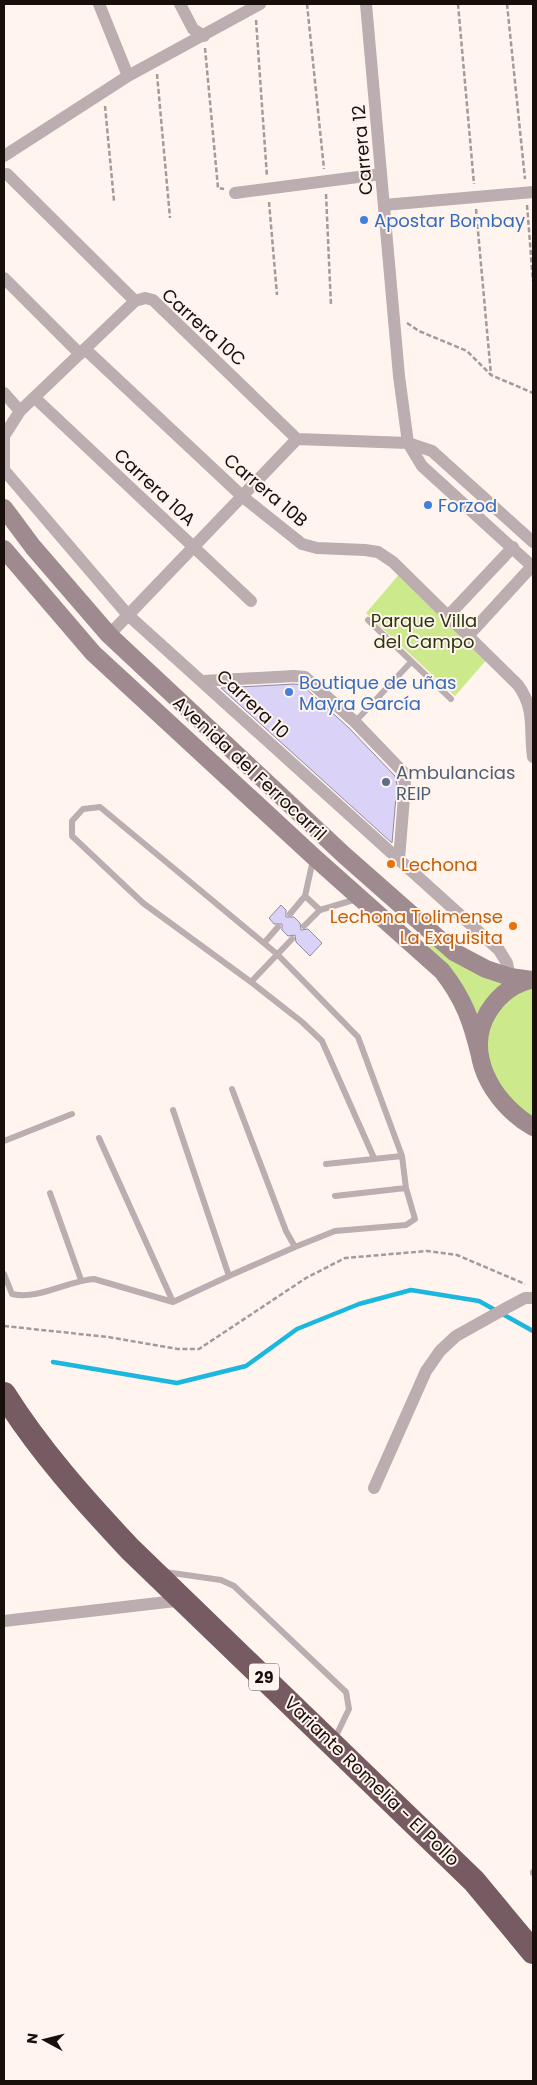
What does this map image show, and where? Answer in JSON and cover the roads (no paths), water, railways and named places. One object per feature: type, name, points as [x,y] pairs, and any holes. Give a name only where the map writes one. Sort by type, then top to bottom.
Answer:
[{"type":"highway","name":"Variante Romelia - El Pollo","points":[[4,1394],[32,1436],[83,1500],[153,1571],[474,1881],[533,1952]]},
{"type":"main road","name":"Avenida del Ferrocarril","points":[[4,508],[33,547],[109,635],[344,855],[437,938],[469,961],[510,977],[533,980]]},
{"type":"main road","name":"Avenida del Ferrocarril","points":[[4,549],[93,653],[314,857],[424,953],[454,986],[470,1018],[485,1074],[504,1105],[533,1128]]},
{"type":"main road","points":[[480,1056],[480,1032],[490,1009],[497,999],[513,986],[533,980]]},
{"type":"street","points":[[99,4],[128,76]]},
{"type":"street","points":[[180,4],[193,30],[204,36]]},
{"type":"street","name":"Carrera 12","points":[[366,4],[394,315],[408,442],[422,466],[533,566]]},
{"type":"street","points":[[4,156],[128,76],[258,5]]},
{"type":"street","name":"Carrera 10C","points":[[7,174],[135,301],[145,298],[153,300],[297,439]]},
{"type":"street","points":[[235,193],[381,174]]},
{"type":"street","points":[[384,205],[530,193]]},
{"type":"street","name":"Carrera 10B","points":[[4,278],[243,497],[302,544],[378,552],[394,562],[525,695],[530,705],[533,758]]},
{"type":"street","points":[[4,436],[20,411],[135,301]]},
{"type":"street","points":[[4,393],[20,411]]},
{"type":"street","name":"Carrera 10A","points":[[35,398],[251,601]]},
{"type":"street","name":"Carrera 10","points":[[4,436],[4,470],[128,615],[499,950],[507,963],[510,977]]},
{"type":"street","points":[[109,635],[297,439],[408,442],[432,451],[533,542]]},
{"type":"street","points":[[448,616],[513,547]]},
{"type":"street","points":[[468,636],[533,566]]},
{"type":"street","points":[[203,681],[305,677],[354,722],[403,772],[405,786],[399,859]]},
{"type":"street","points":[[374,1488],[426,1371],[440,1351],[456,1336],[508,1306],[525,1298],[533,1298]]},
{"type":"street","points":[[4,1621],[184,1600]]},
{"type":"lane","points":[[368,620],[451,699]]},
{"type":"lane","points":[[354,722],[411,662]]},
{"type":"lane","points":[[4,1274],[12,1294],[23,1296],[81,1280],[94,1279],[173,1302],[335,1231],[406,1225],[415,1219],[406,1188],[402,1156],[358,1037],[264,943],[100,807],[84,809],[72,821],[72,836],[143,903],[251,982],[302,1022],[322,1041],[374,1158]]},
{"type":"lane","points":[[290,914],[306,896],[314,857]]},
{"type":"lane","points":[[306,896],[320,910]]},
{"type":"lane","points":[[304,926],[320,910],[361,898]]},
{"type":"lane","points":[[264,943],[278,927]]},
{"type":"lane","points":[[251,982],[292,939]]},
{"type":"lane","points":[[232,1089],[286,1231],[296,1247]]},
{"type":"lane","points":[[173,1110],[230,1276]]},
{"type":"lane","points":[[4,1141],[72,1114]]},
{"type":"lane","points":[[98,1138],[173,1302]]},
{"type":"lane","points":[[326,1164],[402,1156]]},
{"type":"lane","points":[[334,1196],[406,1188]]},
{"type":"lane","points":[[50,1193],[81,1280]]},
{"type":"lane","points":[[153,1571],[207,1578],[234,1586],[346,1692],[349,1709],[332,1743]]},
{"type":"waterway","points":[[53,1362],[177,1383],[246,1366],[297,1329],[359,1304],[411,1290],[479,1301],[533,1331]]},
{"type":"place","name":"Apostar Bombay","points":[[364,220]]},
{"type":"place","name":"Forzod","points":[[428,505]]},
{"type":"place","name":"Boutique de uñas Mayra García","points":[[289,692]]},
{"type":"place","name":"Ambulancias REIP","points":[[386,782]]},
{"type":"place","name":"Lechona","points":[[391,864]]},
{"type":"place","name":"Lechona Tolimense La Exquisita","points":[[513,926]]},
{"type":"park label","name":"Parque Villa del Campo","points":[[424,630]]}]
